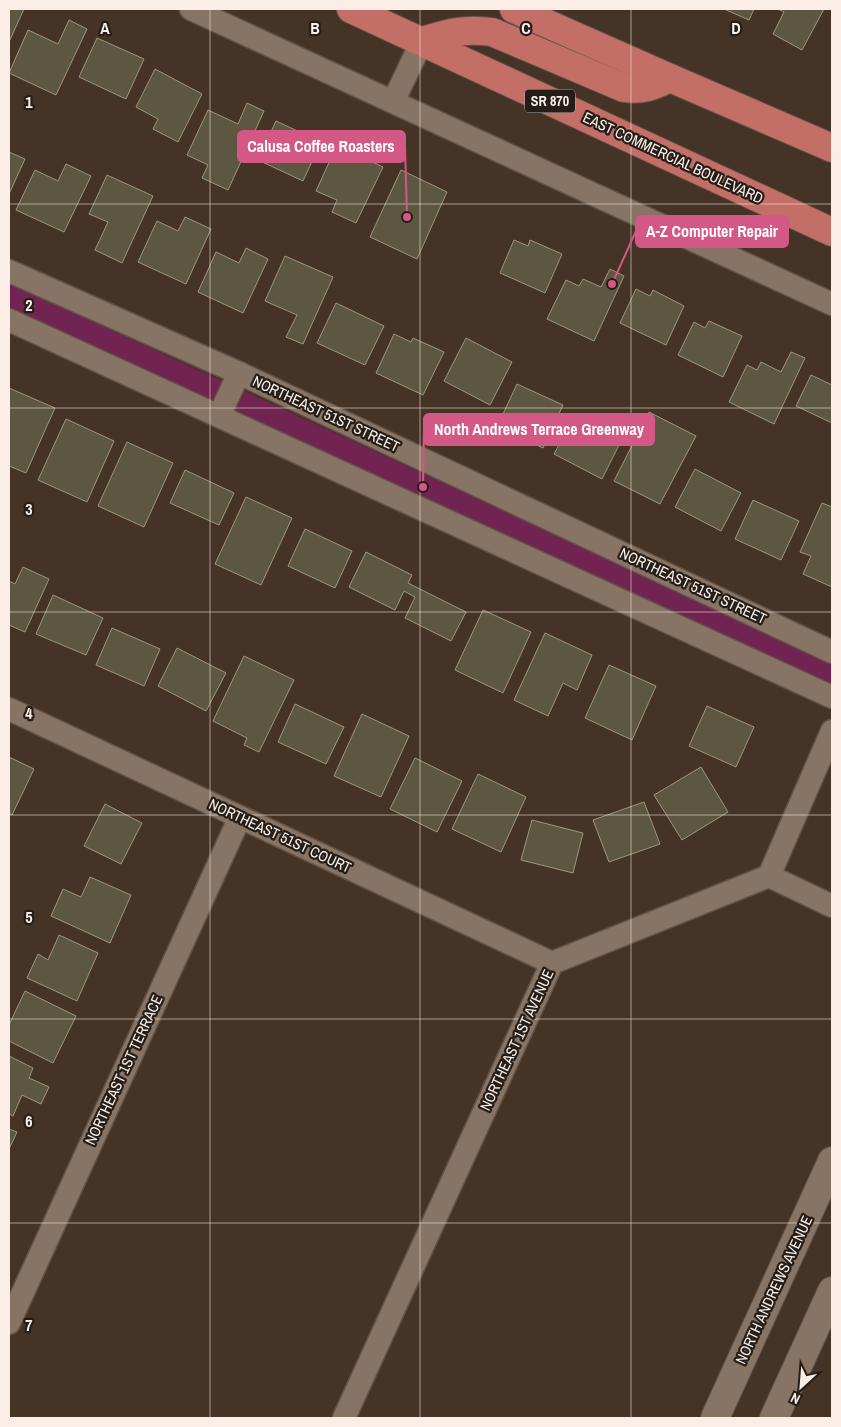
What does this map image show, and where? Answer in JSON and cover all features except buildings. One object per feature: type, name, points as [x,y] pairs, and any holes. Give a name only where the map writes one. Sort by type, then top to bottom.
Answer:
[{"type":"main road","name":"EAST COMMERCIAL BOULEVARD","points":[[351,9],[832,232]]},
{"type":"main road","points":[[514,9],[832,148]]},
{"type":"main road","points":[[422,42],[454,31],[476,29],[492,32],[624,88],[637,90],[649,88],[670,78]]},
{"type":"main road","name":"NORTH ANDREWS AVENUE","points":[[715,1418],[832,1161]]},
{"type":"main road","points":[[774,1418],[832,1292]]},
{"type":"street","points":[[191,9],[832,304]]},
{"type":"street","points":[[393,102],[422,42]]},
{"type":"street","name":"NORTHEAST 51ST STREET","points":[[9,271],[239,373],[832,652]]},
{"type":"street","points":[[9,320],[832,697]]},
{"type":"street","points":[[219,416],[239,373]]},
{"type":"street","name":"NORTHEAST 51ST COURT","points":[[9,709],[552,963]]},
{"type":"street","points":[[832,732],[769,876],[832,906]]},
{"type":"street","name":"NORTHEAST 1ST TERRACE","points":[[9,1323],[240,817]]},
{"type":"street","name":"NORTHEAST 1ST AVENUE","points":[[344,1418],[552,963],[769,876]]},
{"type":"shaded area","points":[[9,283],[832,662],[832,686],[9,312]]},
{"type":"place","name":"Calusa Coffee Roasters","points":[[407,217]]},
{"type":"place","name":"A-Z Computer Repair","points":[[612,284]]},
{"type":"place","name":"North Andrews Terrace Greenway","points":[[423,487]]}]
